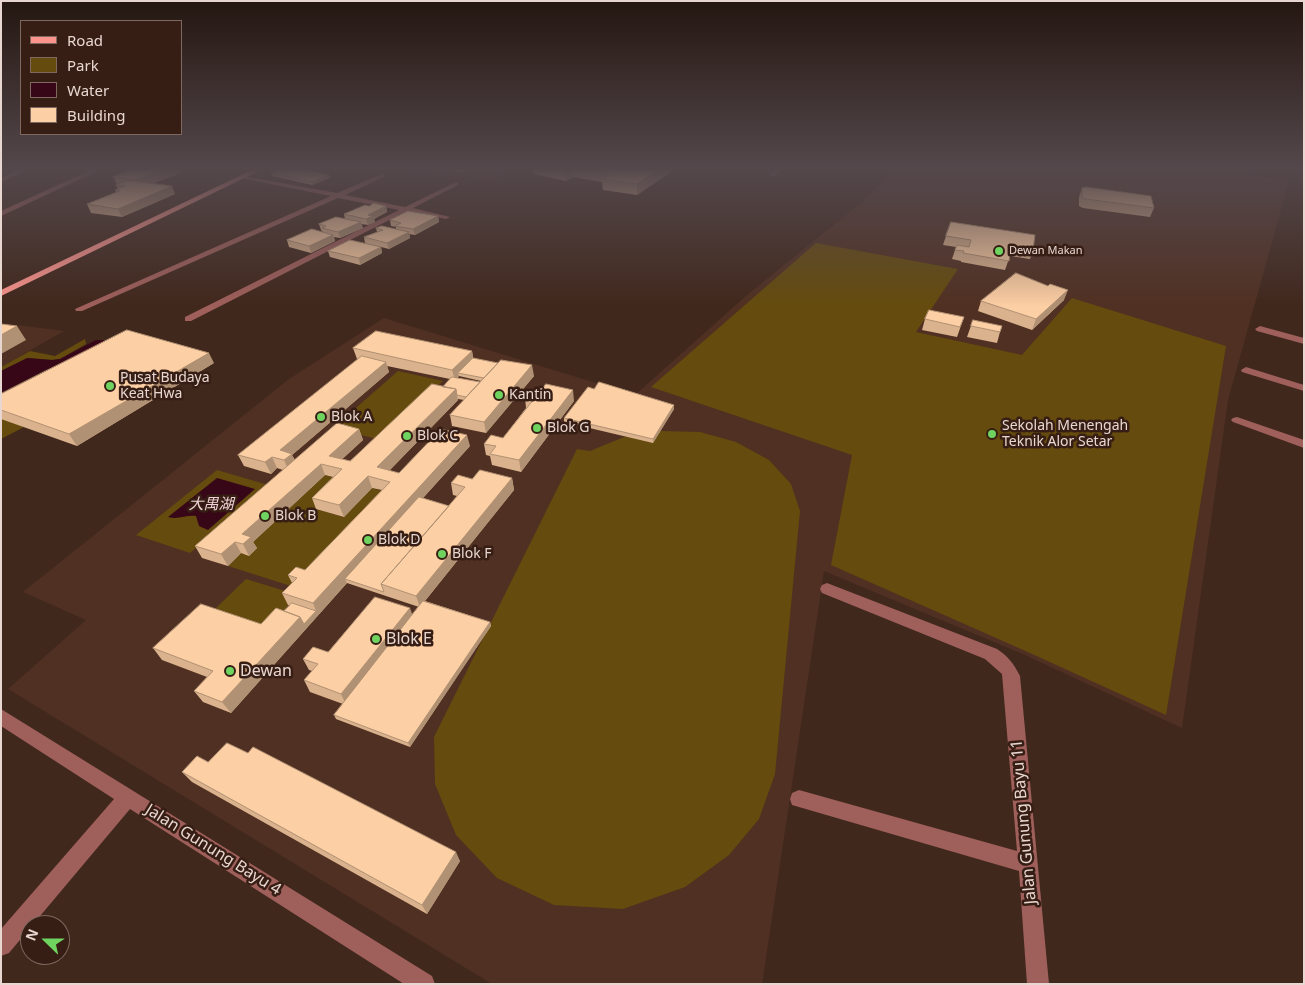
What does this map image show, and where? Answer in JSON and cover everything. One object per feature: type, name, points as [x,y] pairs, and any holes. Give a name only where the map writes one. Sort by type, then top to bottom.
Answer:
[{"type":"main road","points":[[1,285],[148,215]]},
{"type":"main road","points":[[1,293],[160,215]]},
{"type":"street","points":[[79,309],[293,215]]},
{"type":"street","points":[[188,320],[394,215]]},
{"type":"street","points":[[436,215],[446,217]]},
{"type":"street","points":[[1260,328],[1304,341]]},
{"type":"street","points":[[1246,370],[1304,388]]},
{"type":"street","points":[[1237,420],[1304,444]]},
{"type":"street","name":"Jalan Gunung Bayu 11","points":[[827,589],[991,654],[1004,663],[1012,676],[1038,984]]},
{"type":"street","name":"Jalan Gunung Bayu 4","points":[[1,717],[424,984]]},
{"type":"street","points":[[1,946],[128,797]]},
{"type":"street","points":[[799,799],[1028,864]]},
{"type":"shaded area","points":[[846,215],[1280,215],[1228,400],[1182,728],[1025,655],[824,571],[762,984],[492,984],[8,689],[86,620],[23,592],[289,379],[384,318],[635,395],[747,295]]},
{"type":"shaded area","points":[[1,323],[64,331],[1,367]]},
{"type":"green space","name":"Sekolah Menengah Teknik Alor Setar","points":[[816,243],[958,269],[916,332],[1022,355],[1072,298],[1226,346],[1166,715],[831,565],[852,455],[651,387]]},
{"type":"green space","points":[[85,339],[86,344],[60,359],[28,358],[1,371],[1,367],[30,351],[55,356]]},
{"type":"green space","points":[[398,371],[443,381],[381,440],[333,428]]},
{"type":"green space","points":[[1,418],[24,427],[1,439]]},
{"type":"green space","points":[[661,431],[700,432],[736,442],[769,460],[791,484],[800,511],[775,774],[759,819],[729,855],[685,887],[623,909],[554,905],[497,878],[456,835],[435,784],[434,737],[577,449],[590,451],[624,437]]},
{"type":"green space","points":[[217,470],[268,485],[190,553],[136,535]]},
{"type":"green space","points":[[325,475],[346,481],[317,509],[343,517],[372,488],[394,494],[294,587],[228,566],[241,553],[249,555],[256,549],[249,546]]},
{"type":"green space","points":[[246,579],[298,595],[268,627],[215,609]]},
{"type":"water","points":[[96,340],[104,340],[103,344],[73,361],[45,370],[1,393],[1,371],[27,358],[60,359]]},
{"type":"water","name":"大禺湖","points":[[217,478],[255,489],[208,530],[199,526],[196,516],[168,517]]},
{"type":"building","points":[[348,215],[373,216],[366,219]]},
{"type":"building","points":[[400,215],[438,216],[413,229],[395,226],[401,223],[390,220]]},
{"type":"building","points":[[336,217],[361,222],[338,232],[322,228],[326,226],[319,224]]},
{"type":"building","points":[[951,222],[1035,235],[1033,250],[1011,246],[1009,261],[963,253],[964,251],[955,250],[957,245],[969,247],[971,240],[946,236]]},
{"type":"building","points":[[382,226],[409,232],[387,243],[364,237],[383,230],[376,228]]},
{"type":"building","points":[[312,229],[333,235],[309,246],[287,240]]},
{"type":"building","points":[[350,240],[381,247],[359,258],[328,251]]},
{"type":"building","points":[[1016,273],[1048,286],[1050,284],[1068,290],[1036,319],[981,301]]},
{"type":"building","points":[[929,310],[964,317],[960,327],[925,319]]},
{"type":"building","points":[[973,320],[1002,326],[1000,332],[971,326]]},
{"type":"building","points":[[1,324],[17,326],[1,335]]},
{"type":"building","name":"Pusat Budaya Keat Hwa","points":[[127,330],[209,353],[69,434],[1,410],[1,394]]},
{"type":"building","points":[[376,331],[472,351],[452,370],[353,348]]},
{"type":"building","points":[[362,356],[386,362],[280,450],[292,454],[284,460],[272,457],[265,462],[238,455]]},
{"type":"building","points":[[473,358],[498,363],[484,378],[458,373]]},
{"type":"building","points":[[501,360],[532,365],[484,422],[450,415]]},
{"type":"building","points":[[452,377],[480,382],[466,397],[457,395],[456,389],[443,387]]},
{"type":"building","points":[[599,382],[674,405],[653,439],[564,418],[588,387],[594,389]]},
{"type":"building","points":[[432,384],[456,389],[377,467],[399,473],[441,429],[467,435],[313,603],[282,593],[297,578],[288,575],[296,567],[305,570],[390,482],[368,476],[339,505],[312,498],[342,469],[321,464],[242,534],[251,537],[243,544],[235,542],[221,554],[195,546],[337,423],[359,429],[329,456],[350,461]]},
{"type":"building","name":"Blok G","points":[[546,384],[573,390],[519,460],[490,454],[496,446],[484,444],[491,435],[503,438],[534,399],[525,397],[531,390],[540,392]]},
{"type":"building","name":"Blok F","points":[[480,470],[512,478],[416,596],[381,584],[465,487],[451,483],[458,475],[472,479]]},
{"type":"building","points":[[419,497],[449,506],[381,584],[384,592],[345,579]]},
{"type":"building","name":"Blok E","points":[[375,597],[410,608],[341,694],[304,680],[318,664],[303,659],[313,647],[328,652]]},
{"type":"building","points":[[423,601],[490,622],[408,743],[334,715]]},
{"type":"building","points":[[292,603],[316,611],[304,624],[300,617],[284,611]]},
{"type":"building","name":"Dewan","points":[[201,604],[261,624],[276,608],[300,617],[222,702],[194,691],[213,671],[153,648]]},
{"type":"building","points":[[227,743],[248,753],[253,747],[456,852],[422,905],[182,772],[197,756],[208,762]]},
{"type":"place","name":"Dewan Makan","points":[[999,251]]},
{"type":"place","name":"Pusat Budaya Keat Hwa","points":[[110,386]]},
{"type":"place","name":"Kantin","points":[[499,395]]},
{"type":"place","name":"Blok A","points":[[321,417]]},
{"type":"place","name":"Blok G","points":[[537,428]]},
{"type":"place","name":"Sekolah Menengah Teknik Alor Setar","points":[[992,434]]},
{"type":"place","name":"Blok C","points":[[407,436]]},
{"type":"place","name":"Blok B","points":[[265,516]]},
{"type":"place","name":"Blok D","points":[[368,540]]},
{"type":"place","name":"Blok F","points":[[442,554]]},
{"type":"place","name":"Blok E","points":[[376,639]]},
{"type":"place","name":"Dewan","points":[[230,671]]}]
